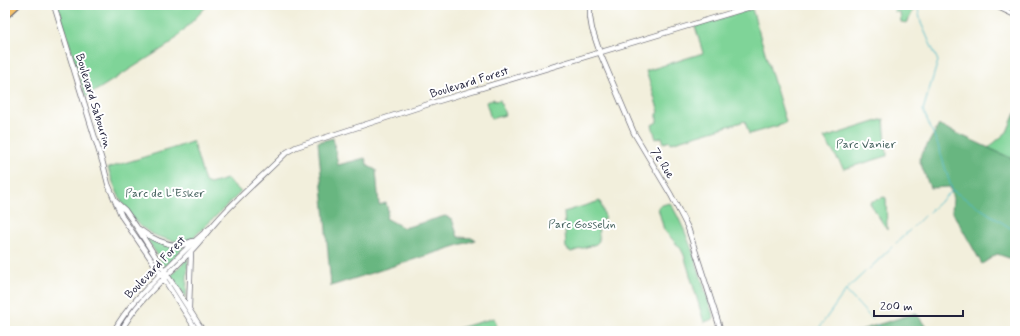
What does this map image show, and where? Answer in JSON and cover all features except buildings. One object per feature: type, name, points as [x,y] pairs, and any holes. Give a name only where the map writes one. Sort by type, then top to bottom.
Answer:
[{"type":"main road","points":[[5,16],[17,5]]},
{"type":"street","name":"Boulevard Sabourin","points":[[54,5],[108,184],[122,217],[189,308],[203,331]]},
{"type":"street","name":"7e Rue","points":[[590,5],[592,29],[600,53],[634,133],[671,195],[688,228],[721,331]]},
{"type":"street","name":"Boulevard Forest","points":[[114,331],[120,319],[134,302],[164,274],[191,252],[216,223],[287,152],[296,147],[439,101],[756,5]]},
{"type":"street","points":[[994,5],[1015,15]]},
{"type":"street","points":[[1010,5],[1015,7]]},
{"type":"street","name":"Boulevard Sabourin","points":[[116,202],[125,210],[136,226],[197,331]]},
{"type":"street","name":"Boulevard Forest","points":[[121,331],[138,306],[164,274],[195,240],[216,223]]},
{"type":"street","points":[[136,226],[155,239],[173,245],[183,245],[195,240]]},
{"type":"street","points":[[189,308],[191,252]]},
{"type":"green space","points":[[57,5],[208,5],[170,44],[86,97]]},
{"type":"green space","points":[[893,5],[916,5],[907,23],[901,22],[900,12],[895,12]]},
{"type":"green space","points":[[752,9],[786,122],[784,124],[749,134],[745,121],[671,143],[670,141],[664,143],[662,137],[656,139],[652,125],[657,122],[657,114],[659,112],[646,71],[703,53],[695,26]]},
{"type":"green space","points":[[494,99],[494,101],[500,100],[505,115],[491,119],[486,102]]},
{"type":"green space","points":[[1015,113],[1015,160],[988,148],[1007,132]]},
{"type":"green space","name":"Parc Vanier","points":[[884,119],[887,156],[844,169],[824,138]]},
{"type":"green space","points":[[939,125],[1015,160],[1015,260],[997,254],[982,264],[952,211],[953,199],[950,187],[930,188],[919,159]]},
{"type":"green space","points":[[333,138],[338,165],[365,158],[368,166],[376,170],[379,205],[386,203],[388,210],[386,218],[404,228],[445,216],[452,219],[458,237],[474,238],[475,240],[331,286],[318,142]]},
{"type":"green space","name":"Parc de L'Esker","points":[[193,142],[205,182],[210,184],[227,179],[241,192],[193,238],[185,241],[175,241],[152,234],[134,220],[116,190],[108,168]]},
{"type":"green space","points":[[884,197],[886,198],[887,230],[870,203]]},
{"type":"green space","name":"Parc Gosselin","points":[[600,201],[605,217],[599,229],[599,241],[596,244],[571,252],[566,248],[564,212]]},
{"type":"green space","points":[[669,203],[671,204],[685,232],[714,319],[704,322],[684,255],[681,249],[664,230],[658,208],[659,206]]},
{"type":"green space","points":[[143,233],[153,239],[184,247],[165,267]]},
{"type":"green space","points":[[188,259],[186,298],[171,275]]},
{"type":"green space","points":[[916,313],[926,327],[921,331],[857,331]]},
{"type":"green space","points":[[494,318],[498,331],[453,331],[456,329]]},
{"type":"waterway","points":[[915,5],[918,9],[921,23],[938,61],[923,110],[938,145],[952,190],[1015,231]]},
{"type":"waterway","points":[[929,212],[952,191]]},
{"type":"waterway","points":[[913,227],[924,216]]},
{"type":"waterway","points":[[896,243],[910,230]]},
{"type":"waterway","points":[[868,270],[892,247]]},
{"type":"waterway","points":[[817,331],[846,290],[865,272]]},
{"type":"waterway","points":[[846,291],[873,320]]},
{"type":"waterway","points":[[876,324],[883,331]]}]
